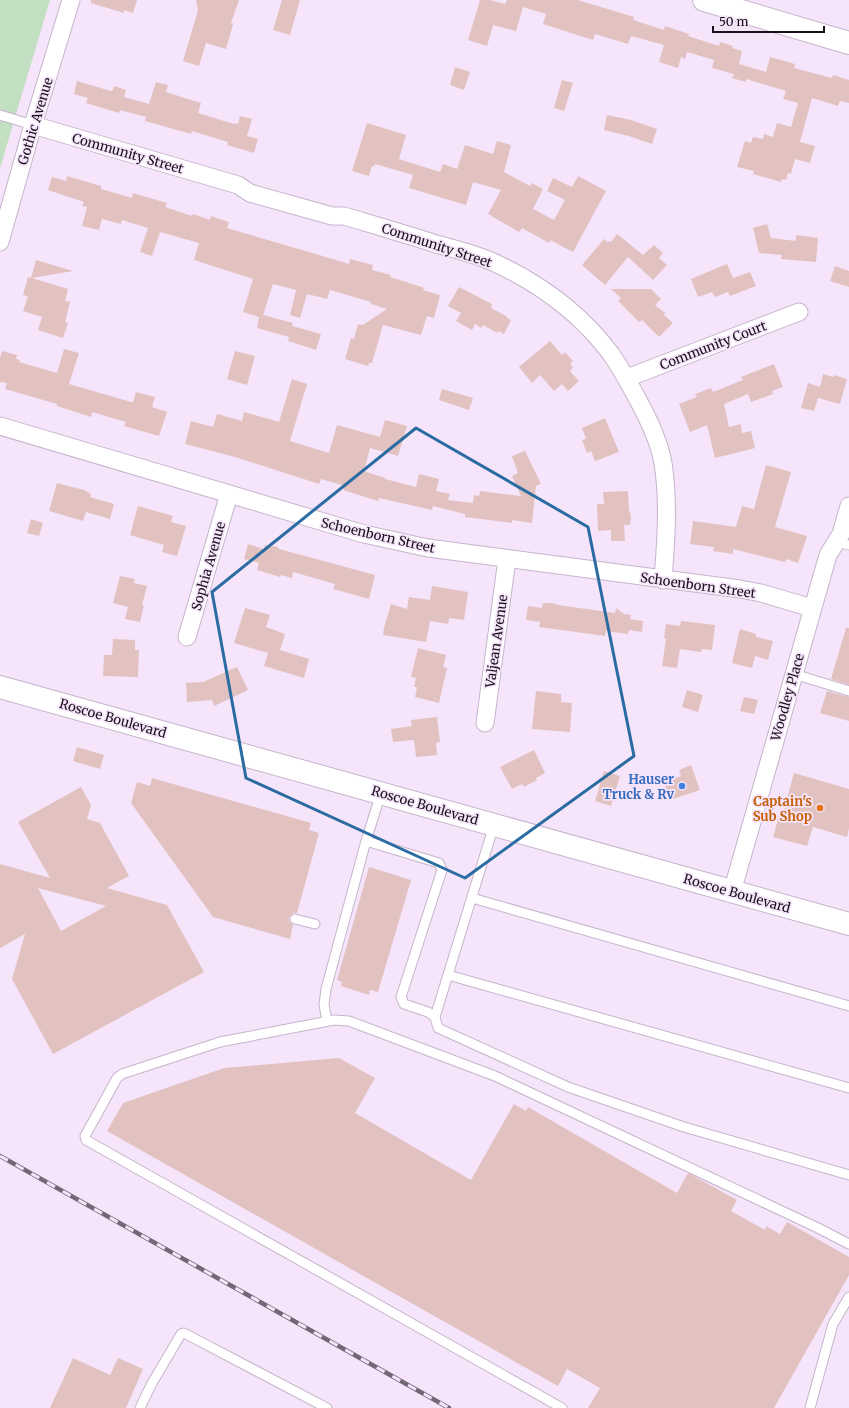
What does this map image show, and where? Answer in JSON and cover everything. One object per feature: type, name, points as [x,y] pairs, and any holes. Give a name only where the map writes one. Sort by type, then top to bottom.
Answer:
[{"type":"main road","points":[[704,0],[849,43]]},
{"type":"main road","name":"Roscoe Boulevard","points":[[0,686],[849,924]]},
{"type":"street","name":"Gothic Avenue","points":[[0,242],[33,124],[71,0]]},
{"type":"street","name":"Community Street","points":[[33,124],[238,185],[250,193],[332,216],[344,216],[479,256],[541,288],[586,325],[612,355],[627,378],[644,410],[662,461],[666,487],[667,512],[663,580]]},
{"type":"street","name":"Community Court","points":[[627,378],[799,312]]},
{"type":"street","name":"Schoenborn Street","points":[[0,426],[392,541],[428,548],[740,589],[812,608]]},
{"type":"street","name":"Sophia Avenue","points":[[187,637],[229,494]]},
{"type":"street","name":"Woodley Place","points":[[732,892],[828,555],[842,543],[841,534],[849,506]]},
{"type":"street","name":"Valjean Avenue","points":[[485,723],[507,558]]},
{"type":"lane","points":[[0,115],[33,124]]},
{"type":"lane","points":[[794,674],[849,690]]},
{"type":"lane","points":[[327,1021],[324,1005],[326,989],[366,841],[381,793]]},
{"type":"lane","points":[[435,1018],[494,825]]},
{"type":"lane","points":[[366,841],[439,863],[442,870],[401,997],[404,1004],[428,1012],[435,1018],[438,1028],[568,1087],[684,1127],[849,1175]]},
{"type":"lane","points":[[472,898],[849,1006]]},
{"type":"lane","points":[[295,918],[315,924]]},
{"type":"lane","points":[[448,975],[849,1088]]},
{"type":"lane","points":[[562,1408],[86,1140],[85,1136],[117,1078],[122,1074],[220,1042],[327,1021],[349,1021],[495,1076],[777,1208],[849,1244]]},
{"type":"lane","points":[[810,1408],[833,1324],[849,1296]]},
{"type":"lane","points":[[140,1408],[151,1385],[181,1334],[184,1333],[327,1408]]},
{"type":"highlighted area","points":[[416,428],[588,527],[634,756],[465,878],[246,778],[212,592]]},
{"type":"green space","points":[[0,0],[50,0],[0,168]]},
{"type":"building","points":[[91,0],[137,0],[133,13],[124,10],[124,13],[91,3]]},
{"type":"building","points":[[196,0],[239,0],[231,23],[233,24],[226,49],[206,43],[199,66],[183,61],[198,10]]},
{"type":"building","points":[[282,0],[300,0],[290,35],[273,30]]},
{"type":"building","points":[[480,0],[490,0],[505,4],[507,0],[578,0],[634,17],[633,20],[664,30],[665,26],[689,34],[688,36],[719,46],[720,42],[733,46],[732,48],[742,51],[739,64],[766,72],[770,57],[795,64],[794,68],[832,78],[833,75],[849,80],[849,103],[840,101],[838,106],[812,98],[800,142],[815,146],[810,163],[795,159],[791,174],[788,173],[786,180],[782,179],[781,182],[753,174],[754,171],[737,167],[745,141],[751,143],[753,137],[763,139],[764,134],[773,137],[777,123],[791,127],[798,103],[783,99],[786,91],[746,79],[746,82],[732,78],[734,74],[712,68],[714,60],[687,52],[685,59],[681,57],[678,68],[659,62],[664,45],[631,36],[628,44],[595,34],[593,40],[543,24],[546,14],[523,7],[516,31],[493,25],[487,46],[468,40]]},
{"type":"building","points":[[455,67],[470,72],[464,90],[450,85]]},
{"type":"building","points":[[562,80],[573,83],[564,111],[554,108]]},
{"type":"building","points":[[77,81],[111,91],[113,90],[114,86],[126,90],[124,97],[149,104],[156,82],[168,85],[166,92],[201,103],[198,113],[234,124],[238,124],[240,116],[252,119],[247,136],[258,139],[254,153],[227,145],[228,142],[192,131],[191,134],[145,121],[146,117],[120,110],[119,113],[86,103],[88,98],[74,94]]},
{"type":"building","points":[[607,115],[631,120],[657,129],[652,144],[629,136],[604,130]]},
{"type":"building","points":[[367,123],[406,135],[399,159],[440,172],[443,164],[457,169],[465,145],[493,154],[497,141],[511,145],[504,172],[530,186],[532,183],[543,189],[533,209],[554,220],[565,200],[547,191],[553,178],[572,187],[578,176],[606,191],[573,252],[550,240],[549,243],[522,228],[519,232],[488,214],[501,190],[473,182],[466,205],[409,188],[413,175],[375,164],[374,167],[372,166],[369,176],[352,171]]},
{"type":"building","points":[[67,176],[101,186],[101,189],[132,198],[133,193],[167,203],[165,207],[192,216],[193,214],[210,220],[211,216],[229,222],[227,228],[349,264],[350,259],[373,265],[372,270],[391,275],[390,277],[422,287],[424,288],[423,290],[440,295],[434,318],[427,316],[421,335],[383,325],[372,363],[369,363],[368,366],[345,359],[351,338],[354,339],[358,324],[363,325],[387,309],[371,304],[371,302],[330,290],[327,299],[307,294],[300,318],[290,315],[296,290],[273,284],[263,315],[293,323],[292,326],[321,334],[316,350],[288,341],[289,337],[257,328],[259,317],[243,312],[253,279],[194,260],[199,243],[160,232],[152,256],[140,252],[148,228],[122,220],[121,224],[102,219],[99,230],[82,226],[87,207],[82,206],[84,202],[48,190],[52,177],[66,181]]},
{"type":"building","points":[[767,224],[771,238],[796,241],[796,235],[818,238],[816,262],[781,259],[782,255],[759,253],[753,228]]},
{"type":"building","points":[[617,234],[643,255],[654,245],[663,253],[659,258],[667,265],[653,280],[628,257],[605,285],[582,265],[604,239],[611,242]]},
{"type":"building","points":[[36,260],[73,271],[32,278],[68,289],[65,301],[70,302],[65,322],[68,323],[63,338],[38,330],[42,317],[23,311],[28,296],[23,295],[28,277],[31,278]]},
{"type":"building","points":[[727,264],[733,278],[750,272],[756,286],[730,296],[728,292],[715,297],[712,292],[698,297],[691,279]]},
{"type":"building","points":[[835,266],[849,271],[849,287],[830,281]]},
{"type":"building","points":[[459,287],[492,304],[491,308],[511,320],[504,334],[498,331],[497,333],[483,325],[481,328],[475,324],[472,330],[456,321],[461,313],[448,306]]},
{"type":"building","points":[[611,289],[651,289],[661,299],[655,305],[665,313],[664,315],[673,323],[659,337],[642,320],[639,322],[618,301],[621,298]]},
{"type":"building","points":[[550,341],[562,355],[565,352],[573,361],[570,364],[573,367],[570,371],[579,381],[568,391],[562,384],[554,391],[540,375],[532,383],[519,367]]},
{"type":"building","points":[[64,349],[79,353],[69,384],[131,402],[133,402],[136,392],[155,397],[152,407],[167,412],[159,436],[124,426],[126,422],[92,412],[91,417],[57,406],[57,404],[5,389],[7,383],[0,382],[0,358],[2,351],[17,355],[16,359],[20,360],[19,362],[57,373]]},
{"type":"building","points":[[235,351],[255,356],[247,385],[227,379]]},
{"type":"building","points":[[774,364],[783,387],[772,391],[773,394],[751,402],[748,394],[724,404],[729,427],[741,424],[742,433],[751,431],[755,448],[715,458],[707,425],[690,432],[679,404],[697,397],[695,394],[711,388],[713,392],[743,380],[741,377]]},
{"type":"building","points":[[823,374],[833,377],[834,375],[847,379],[840,404],[818,398],[814,411],[801,408],[808,383],[820,387]]},
{"type":"building","points":[[292,379],[307,384],[290,441],[329,453],[337,425],[380,437],[385,420],[407,426],[398,456],[370,448],[364,471],[385,479],[416,487],[419,474],[439,479],[436,491],[450,494],[448,500],[473,503],[474,495],[479,496],[480,491],[521,496],[512,476],[518,473],[512,456],[525,451],[541,484],[536,486],[532,523],[512,520],[512,523],[465,517],[465,514],[433,506],[432,510],[379,498],[378,501],[343,490],[345,486],[321,479],[319,484],[235,457],[185,444],[191,421],[213,427],[217,414],[242,421],[244,412],[279,422]]},
{"type":"building","points":[[442,389],[473,398],[469,410],[439,400]]},
{"type":"building","points":[[605,418],[619,452],[595,461],[591,451],[587,453],[582,440],[586,439],[582,428]]},
{"type":"building","points":[[766,465],[791,472],[775,527],[807,536],[798,563],[786,559],[785,562],[733,549],[733,554],[713,551],[714,547],[690,544],[693,521],[736,527],[742,506],[754,509]]},
{"type":"building","points":[[57,483],[84,490],[91,494],[90,497],[114,504],[110,519],[86,512],[83,521],[49,511]]},
{"type":"building","points":[[628,491],[629,511],[631,517],[630,525],[624,525],[625,541],[611,541],[611,530],[598,531],[597,504],[604,504],[603,492]]},
{"type":"building","points":[[138,506],[173,516],[171,522],[186,526],[177,556],[162,552],[164,545],[130,535]]},
{"type":"building","points":[[31,519],[43,523],[39,536],[27,533]]},
{"type":"building","points":[[248,544],[264,549],[265,545],[278,547],[279,549],[375,575],[369,599],[333,589],[335,584],[293,572],[292,578],[281,575],[280,577],[257,570],[259,563],[244,559]]},
{"type":"building","points":[[120,576],[135,579],[134,583],[147,586],[142,605],[144,605],[140,622],[125,619],[128,607],[113,603]]},
{"type":"building","points":[[432,586],[468,592],[464,620],[449,618],[448,624],[430,621],[426,642],[383,635],[391,604],[407,609],[409,597],[430,600]]},
{"type":"building","points":[[543,603],[552,603],[615,613],[616,608],[624,614],[631,615],[630,619],[643,621],[642,632],[629,630],[628,634],[606,631],[605,636],[539,627],[540,622],[526,620],[528,606],[542,608]]},
{"type":"building","points":[[245,608],[270,615],[266,627],[285,634],[280,650],[309,659],[304,678],[264,666],[268,653],[234,643]]},
{"type":"building","points":[[681,621],[715,625],[712,650],[702,649],[701,652],[680,649],[677,668],[662,666],[666,639],[664,638],[666,624],[680,626]]},
{"type":"building","points":[[846,628],[849,628],[849,685],[831,679]]},
{"type":"building","points":[[740,629],[756,634],[756,637],[773,641],[768,660],[755,656],[752,668],[732,663]]},
{"type":"building","points":[[113,639],[135,640],[135,650],[139,650],[138,677],[103,676],[104,655],[112,655]]},
{"type":"building","points":[[418,648],[446,655],[443,667],[447,668],[439,703],[415,697],[417,687],[414,687],[416,678],[411,677]]},
{"type":"building","points":[[237,667],[248,690],[214,706],[212,700],[187,702],[186,683],[203,682]]},
{"type":"building","points":[[687,690],[703,695],[698,712],[682,707]]},
{"type":"building","points":[[536,691],[561,694],[561,702],[572,703],[570,732],[532,729]]},
{"type":"building","points":[[827,691],[849,697],[849,721],[820,713]]},
{"type":"building","points":[[744,697],[758,700],[754,714],[740,711]]},
{"type":"building","points":[[437,717],[440,742],[436,743],[437,755],[416,757],[414,740],[393,742],[391,729],[412,726],[411,720]]},
{"type":"building","points":[[77,747],[104,755],[100,769],[73,761]]},
{"type":"building","points":[[534,750],[545,773],[536,778],[537,780],[524,787],[522,784],[512,789],[500,767]]},
{"type":"building","name":"Hauser Truck & Rv","points":[[691,765],[700,790],[670,800],[664,782],[681,776],[679,770]]},
{"type":"building","points":[[604,771],[620,776],[611,806],[595,801]]},
{"type":"building","points":[[794,773],[849,789],[849,828],[847,837],[813,827],[807,846],[773,837],[781,809],[784,810]]},
{"type":"building","points":[[152,778],[311,823],[309,830],[319,833],[297,913],[293,913],[289,917],[289,921],[293,925],[290,939],[213,917],[131,803],[137,782],[150,786]]},
{"type":"building","points":[[81,787],[91,805],[87,819],[100,823],[129,876],[107,888],[167,905],[204,972],[53,1054],[12,979],[25,934],[0,948],[0,864],[50,878],[18,822]],"holes":[[[38,888],[106,906],[61,931]]]},
{"type":"building","points":[[369,867],[411,880],[378,992],[370,990],[369,995],[341,986],[342,982],[337,980]]},
{"type":"building","points":[[339,1058],[375,1078],[355,1113],[471,1180],[514,1104],[526,1111],[528,1107],[677,1193],[688,1173],[737,1200],[731,1211],[765,1230],[766,1226],[780,1234],[787,1222],[849,1257],[849,1275],[774,1408],[588,1408],[600,1388],[567,1369],[558,1386],[107,1131],[123,1103],[224,1068]]},
{"type":"building","points":[[73,1358],[110,1375],[118,1358],[143,1369],[126,1408],[50,1408]]},
{"type":"railway","points":[[0,1156],[449,1408]]},
{"type":"place","name":"Hauser Truck & Rv","points":[[682,786]]},
{"type":"place","name":"Captain's Sub Shop","points":[[820,808]]}]
